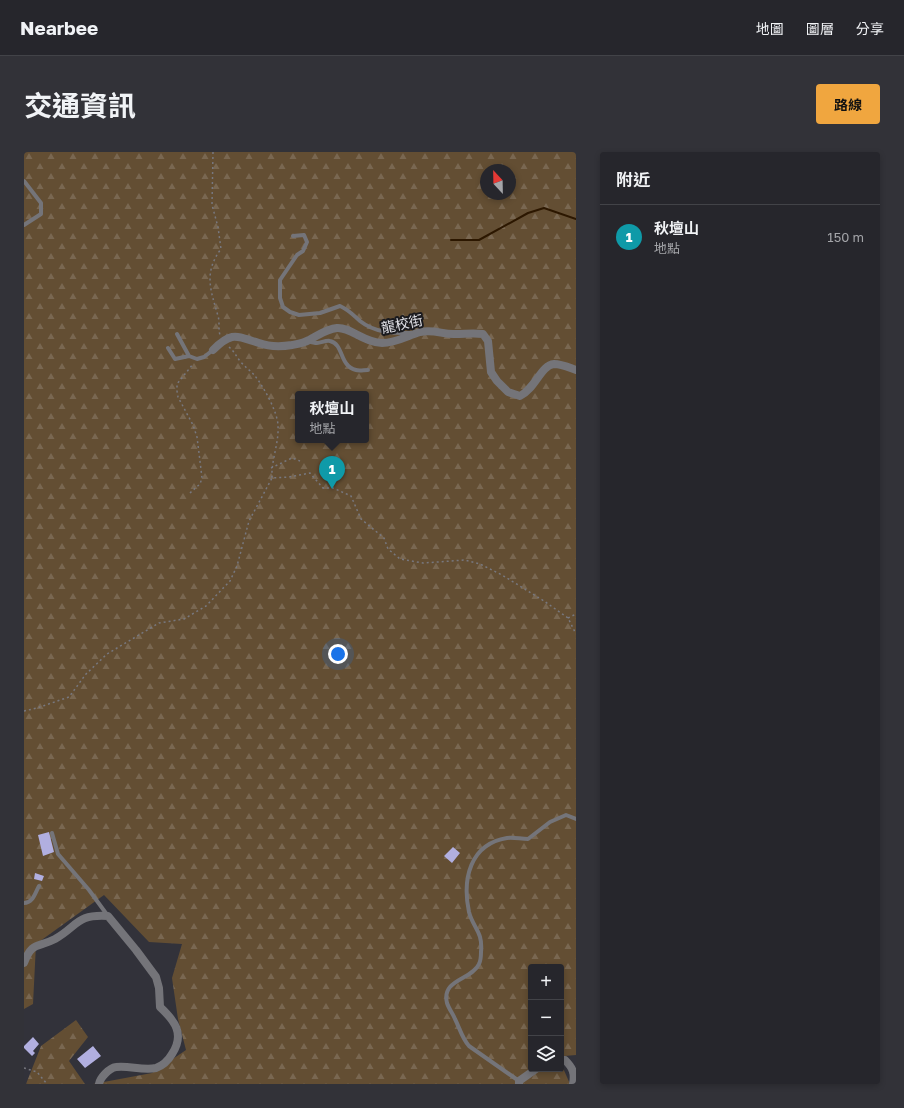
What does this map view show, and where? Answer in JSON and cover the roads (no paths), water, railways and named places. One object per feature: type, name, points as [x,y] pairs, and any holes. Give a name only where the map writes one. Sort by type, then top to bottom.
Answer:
[{"type":"street","name":"龍校街","points":[[213,350],[222,341],[235,336],[280,347],[308,341],[330,329],[339,328],[351,332],[361,338],[381,343],[401,340],[419,332],[432,330],[454,334],[471,332],[483,334],[488,341],[491,372],[497,381],[508,392],[520,396],[526,393],[545,368],[554,364],[576,370]]},
{"type":"street","points":[[24,963],[28,952],[34,947],[55,939],[82,918],[94,915],[108,916],[156,977],[159,988],[160,1006],[170,1016],[176,1026],[179,1037],[174,1050],[167,1063],[154,1068],[114,1067],[100,1080],[99,1084]]},
{"type":"street","points":[[564,1060],[573,1069],[573,1084]]},
{"type":"street","points":[[519,1082],[532,1072]]},
{"type":"lane","points":[[24,181],[41,204],[41,214],[24,225]]},
{"type":"lane","points":[[293,236],[304,235],[307,242],[303,251],[297,255],[280,280],[280,298],[283,307],[290,312],[300,315],[320,313],[340,306],[347,309],[360,321],[381,331],[396,333],[419,332]]},
{"type":"lane","points":[[177,334],[189,356]]},
{"type":"lane","points":[[308,341],[317,343],[330,341],[340,349],[343,361],[348,366],[355,370],[368,370]]},
{"type":"lane","points":[[168,348],[175,359],[189,356],[197,359],[204,357],[213,350]]},
{"type":"lane","points":[[519,1082],[469,1046],[463,1038],[447,1003],[447,997],[453,983],[474,971],[480,963],[481,943],[479,933],[469,913],[467,895],[468,872],[477,854],[488,844],[508,838],[528,839],[550,822],[566,815],[576,819]]},
{"type":"lane","points":[[52,833],[58,854],[89,890],[108,916]]},
{"type":"lane","points":[[24,903],[32,901],[39,886]]},
{"type":"waterway","points":[[451,240],[479,240],[528,213],[544,208],[576,219]]},
{"type":"place","name":"秋壇山","points":[[332,489]]}]
